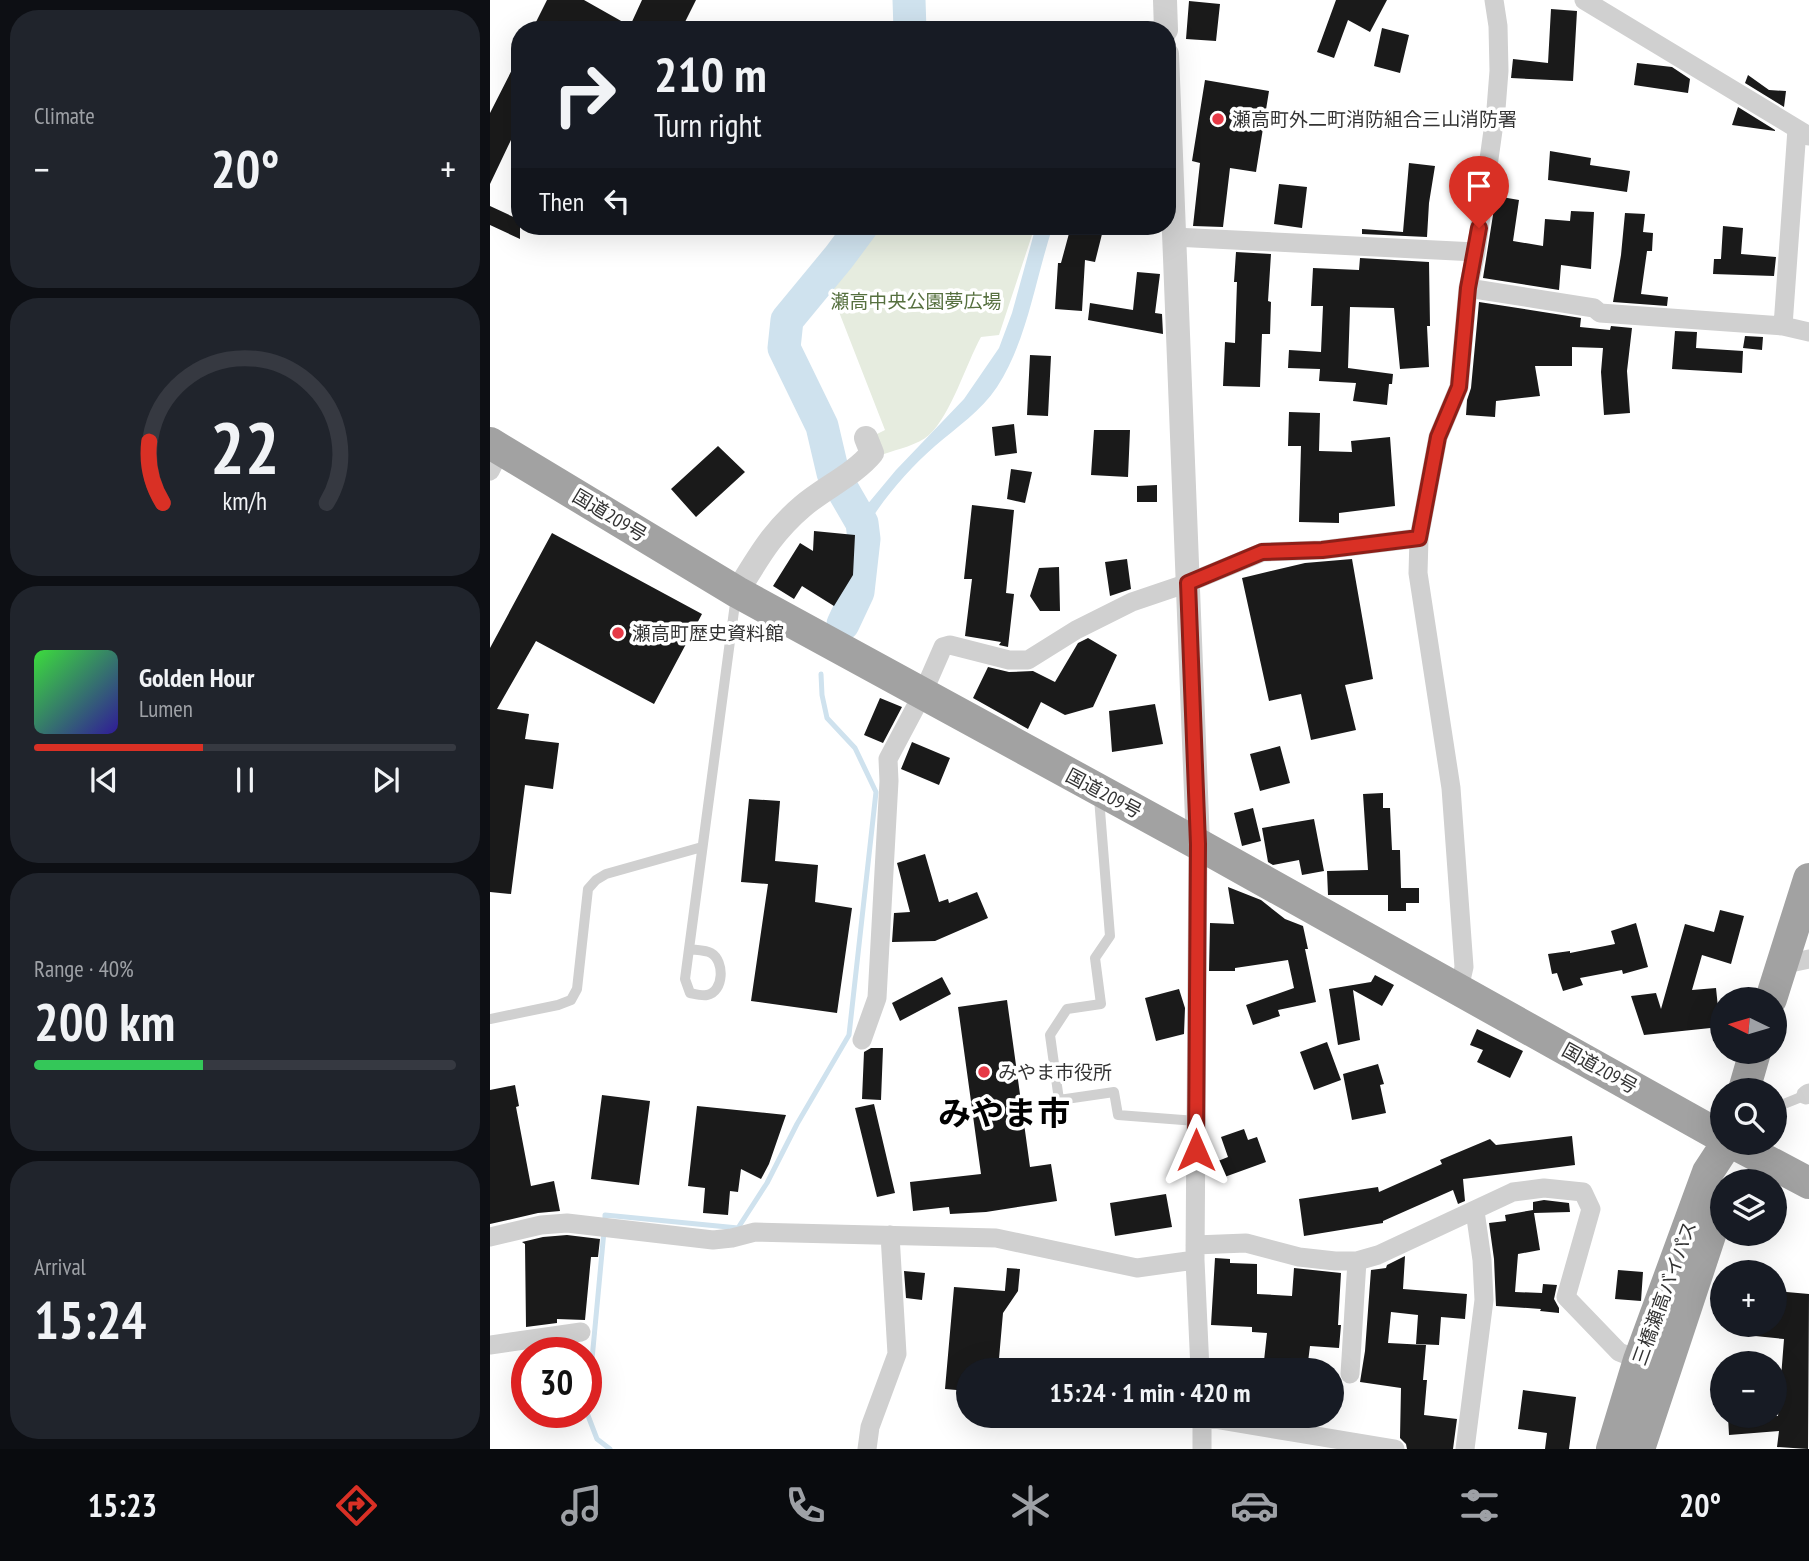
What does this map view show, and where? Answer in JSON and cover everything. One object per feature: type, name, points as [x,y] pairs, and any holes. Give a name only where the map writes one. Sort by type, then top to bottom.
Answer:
[{"type":"highway","name":"国道209号","points":[[494,454],[922,695],[1198,844],[1710,1130]]},
{"type":"highway","points":[[1779,987],[1795,962],[1809,879]]},
{"type":"highway","name":"三橋瀬高バイパス","points":[[1612,1449],[1639,1360],[1708,1172],[1721,1155]]},
{"type":"highway","points":[[1754,1155],[1809,1183]]},
{"type":"highway","name":"三橋瀬高バイパス","points":[[1639,1449],[1710,1235]]},
{"type":"street","points":[[1165,0],[1166,21]]},
{"type":"street","points":[[1460,989],[1464,967],[1451,788],[1418,573],[1419,538],[1438,437],[1459,387],[1468,288],[1476,252],[1496,109],[1499,60],[1494,0]]},
{"type":"street","points":[[1584,0],[1803,132],[1783,326]]},
{"type":"street","points":[[1199,1358],[1195,1252],[1198,844],[1174,237],[1476,252]]},
{"type":"street","points":[[1468,288],[1594,308],[1600,313],[1783,326],[1809,332]]},
{"type":"street","points":[[737,592],[775,531],[832,484],[863,464],[872,453],[866,438]]},
{"type":"street","points":[[862,1040],[877,998],[890,781],[888,759],[922,695],[943,647],[950,645],[1009,660],[1028,660],[1076,630],[1132,602],[1188,583],[1262,552],[1322,550],[1419,538]]},
{"type":"street","points":[[490,1237],[541,1225],[567,1223],[713,1240],[755,1232],[996,1238],[1138,1268],[1195,1252],[1245,1243],[1299,1257],[1357,1261],[1378,1255],[1513,1192],[1544,1188],[1583,1192],[1591,1209],[1566,1297],[1619,1352],[1639,1360]]},
{"type":"street","points":[[1465,1449],[1483,1300],[1482,1260],[1475,1210]]},
{"type":"street","points":[[867,1449],[870,1427],[898,1354],[890,1235]]},
{"type":"street","points":[[1350,1374],[1357,1261]]},
{"type":"street","points":[[490,1345],[581,1332]]},
{"type":"street","points":[[1202,1428],[1202,1449]]},
{"type":"street","points":[[1272,1428],[1395,1449]]},
{"type":"lane","points":[[689,949],[711,952],[717,959],[721,974],[718,986],[706,996],[690,993],[685,979],[702,847],[737,592]]},
{"type":"lane","points":[[1099,790],[1110,936],[1095,958],[1101,1004],[1067,1009],[1050,1035],[1059,1100],[1114,1092],[1118,1115],[1196,1121]]},
{"type":"lane","points":[[490,1019],[571,1000],[577,989],[588,890],[596,880],[606,874],[702,847]]},
{"type":"lane","points":[[1787,1103],[1808,1094]]},
{"type":"green space","name":"瀬高中央公園夢広場","points":[[870,235],[1032,235],[999,335],[981,337],[951,402],[929,435],[914,444],[884,454],[875,435],[885,430],[832,294],[837,281]]},
{"type":"water","points":[[1034,235],[1050,235],[1024,329],[1008,368],[991,396],[909,471],[872,518],[861,512],[896,470],[964,399],[999,348],[1012,313]]},
{"type":"building","points":[[547,0],[584,0],[621,21],[536,21]]},
{"type":"building","points":[[642,0],[696,0],[686,21],[632,21]]},
{"type":"building","points":[[1336,0],[1387,0],[1370,32],[1348,20],[1334,58],[1317,52]]},
{"type":"building","points":[[1189,1],[1220,4],[1216,41],[1186,39]]},
{"type":"building","points":[[1551,9],[1577,11],[1573,81],[1511,78],[1513,59],[1548,63]]},
{"type":"building","points":[[1382,28],[1409,35],[1400,73],[1374,66]]},
{"type":"building","points":[[1637,63],[1672,67],[1690,79],[1688,93],[1634,85]]},
{"type":"building","points":[[511,72],[511,140],[490,184],[490,113]]},
{"type":"building","points":[[1748,75],[1769,90],[1786,91],[1784,107],[1745,83]]},
{"type":"building","points":[[1205,80],[1269,91],[1256,172],[1230,168],[1223,227],[1193,226],[1200,163],[1192,161]]},
{"type":"building","points":[[1738,107],[1775,130],[1775,131],[1732,125]]},
{"type":"building","points":[[1550,151],[1591,158],[1590,165],[1630,171],[1627,192],[1548,180]]},
{"type":"building","points":[[1409,163],[1435,166],[1427,237],[1362,234],[1362,229],[1403,232]]},
{"type":"building","points":[[1279,184],[1307,187],[1302,228],[1274,224]]},
{"type":"building","points":[[1496,196],[1519,200],[1513,241],[1543,246],[1545,219],[1570,221],[1571,211],[1594,212],[1591,269],[1561,265],[1559,290],[1483,278]]},
{"type":"building","points":[[490,206],[511,216],[511,235],[490,225]]},
{"type":"building","points":[[1625,213],[1645,214],[1643,232],[1653,233],[1652,251],[1647,251],[1641,294],[1668,297],[1667,306],[1613,302]]},
{"type":"building","points":[[1723,226],[1743,228],[1741,254],[1776,257],[1774,276],[1713,274],[1714,259],[1721,259]]},
{"type":"building","points":[[1069,235],[1102,235],[1095,262],[1085,260],[1082,311],[1055,309],[1058,263],[1061,263]]},
{"type":"building","points":[[1236,252],[1271,254],[1268,301],[1271,302],[1270,334],[1262,334],[1260,387],[1223,386],[1225,342],[1235,343]]},
{"type":"building","points":[[1360,258],[1429,262],[1429,367],[1400,369],[1394,308],[1350,307],[1348,368],[1393,374],[1387,405],[1353,401],[1356,383],[1319,381],[1320,369],[1288,368],[1289,350],[1321,352],[1323,306],[1311,306],[1313,268],[1359,270]]},
{"type":"building","points":[[1137,272],[1160,274],[1155,313],[1162,314],[1163,334],[1088,320],[1090,303],[1133,310]]},
{"type":"building","points":[[1479,302],[1581,318],[1580,327],[1610,330],[1611,326],[1632,328],[1627,371],[1630,413],[1604,415],[1601,372],[1603,348],[1572,347],[1572,366],[1535,366],[1540,396],[1496,401],[1495,417],[1466,415]]},
{"type":"building","points":[[1675,331],[1697,332],[1696,348],[1743,351],[1742,373],[1672,369]]},
{"type":"building","points":[[1745,336],[1763,337],[1762,350],[1743,348]]},
{"type":"building","points":[[1030,355],[1051,356],[1048,416],[1027,415]]},
{"type":"building","points":[[1289,412],[1320,413],[1319,451],[1352,452],[1351,441],[1390,437],[1395,506],[1339,513],[1339,523],[1299,522],[1301,446],[1288,446]]},
{"type":"building","points":[[1014,424],[1017,453],[995,456],[992,427]]},
{"type":"building","points":[[1094,430],[1130,430],[1128,477],[1091,475]]},
{"type":"building","points":[[718,446],[745,472],[696,517],[671,489]]},
{"type":"building","points":[[1011,469],[1032,472],[1025,503],[1007,499]]},
{"type":"building","points":[[1157,485],[1157,502],[1137,502],[1137,486]]},
{"type":"building","points":[[972,505],[1014,510],[1006,593],[1014,594],[1008,647],[999,645],[1001,642],[965,636],[972,579],[964,579]]},
{"type":"building","points":[[814,531],[855,535],[853,575],[834,606],[802,586],[794,599],[773,586],[800,543],[813,551]]},
{"type":"building","points":[[552,533],[702,614],[654,704],[536,641],[497,709],[529,714],[525,739],[559,743],[553,789],[525,785],[511,894],[490,892],[490,648]]},
{"type":"building","points":[[1127,559],[1131,589],[1110,596],[1105,562]]},
{"type":"building","points":[[1352,559],[1373,679],[1345,685],[1356,730],[1311,740],[1301,694],[1269,701],[1242,578],[1305,563]]},
{"type":"building","points":[[1059,567],[1060,611],[1040,611],[1030,596],[1039,568]]},
{"type":"building","points":[[1088,638],[1117,655],[1093,707],[1065,715],[1041,702],[1028,729],[973,698],[988,667],[1009,672],[1033,671],[1055,682],[1078,643]]},
{"type":"building","points":[[880,698],[902,707],[883,743],[864,735]]},
{"type":"building","points":[[1155,704],[1163,744],[1112,752],[1109,711]]},
{"type":"building","points":[[912,742],[950,758],[939,785],[901,769]]},
{"type":"building","points":[[1280,746],[1290,783],[1260,791],[1250,754]]},
{"type":"building","points":[[1383,793],[1383,808],[1390,808],[1392,850],[1400,850],[1401,888],[1419,888],[1419,903],[1406,903],[1406,911],[1388,911],[1388,895],[1328,895],[1327,871],[1368,870],[1363,794]]},
{"type":"building","points":[[749,799],[780,801],[775,861],[818,865],[815,902],[852,908],[837,1013],[751,1001],[768,884],[741,882]]},
{"type":"building","points":[[1253,808],[1261,841],[1242,846],[1234,813]]},
{"type":"building","points":[[1314,819],[1324,871],[1302,875],[1299,860],[1273,865],[1268,862],[1262,828]]},
{"type":"building","points":[[925,854],[939,902],[948,899],[949,903],[977,892],[988,918],[935,941],[892,942],[894,913],[910,912],[897,863]]},
{"type":"building","points":[[1228,887],[1261,900],[1285,919],[1303,926],[1316,1002],[1278,1010],[1280,1016],[1253,1025],[1246,1005],[1294,988],[1288,960],[1235,968],[1235,971],[1209,971],[1210,923],[1234,924]]},
{"type":"building","points":[[1720,910],[1744,916],[1731,964],[1702,955],[1692,990],[1710,988],[1710,1028],[1644,1035],[1631,996],[1656,993],[1661,1009],[1685,924],[1714,932]]},
{"type":"building","points":[[1636,923],[1648,967],[1623,974],[1622,970],[1580,978],[1583,985],[1563,991],[1557,973],[1552,974],[1548,954],[1570,953],[1615,944],[1611,931]]},
{"type":"building","points":[[1375,975],[1394,985],[1382,1006],[1353,990],[1360,1040],[1338,1045],[1329,989],[1371,982]]},
{"type":"building","points":[[942,977],[951,994],[900,1021],[892,1003]]},
{"type":"building","points":[[1179,989],[1185,1008],[1184,1034],[1156,1041],[1145,998]]},
{"type":"building","points":[[1007,1000],[1030,1167],[1051,1164],[1057,1201],[986,1212],[950,1214],[949,1207],[913,1211],[910,1182],[981,1174],[958,1007]]},
{"type":"building","points":[[1477,1029],[1523,1051],[1510,1078],[1477,1062],[1483,1050],[1470,1045]]},
{"type":"building","points":[[1327,1042],[1341,1080],[1314,1090],[1300,1052]]},
{"type":"building","points":[[871,1048],[883,1048],[881,1100],[862,1099],[864,1052]]},
{"type":"building","points":[[1378,1064],[1384,1084],[1380,1085],[1386,1113],[1352,1120],[1343,1074]]},
{"type":"building","points":[[515,1085],[519,1106],[516,1107],[531,1186],[554,1181],[560,1211],[490,1224],[490,1090]]},
{"type":"building","points":[[602,1095],[650,1101],[639,1185],[591,1179]]},
{"type":"building","points":[[874,1104],[895,1193],[877,1197],[855,1108]]},
{"type":"building","points":[[697,1106],[786,1115],[761,1179],[741,1169],[738,1192],[730,1191],[728,1215],[703,1213],[705,1188],[688,1186]]},
{"type":"building","points":[[1244,1129],[1248,1140],[1257,1137],[1266,1162],[1219,1179],[1213,1163],[1228,1157],[1221,1137]]},
{"type":"building","points":[[1572,1136],[1575,1165],[1463,1179],[1465,1201],[1458,1204],[1453,1190],[1383,1223],[1304,1236],[1299,1199],[1378,1187],[1379,1192],[1442,1164],[1440,1160],[1490,1139],[1496,1145]]},
{"type":"building","points":[[1166,1194],[1172,1227],[1115,1236],[1110,1203]]},
{"type":"building","points":[[1544,1200],[1569,1203],[1570,1212],[1534,1213],[1540,1250],[1518,1254],[1515,1292],[1542,1293],[1543,1284],[1557,1285],[1554,1299],[1559,1313],[1496,1306],[1489,1223],[1506,1221],[1505,1215],[1533,1210],[1533,1202]]},
{"type":"building","points":[[567,1235],[600,1239],[598,1257],[591,1257],[585,1320],[557,1319],[557,1323],[526,1327],[525,1244],[522,1242]]},
{"type":"building","points":[[1405,1256],[1403,1289],[1467,1294],[1465,1319],[1441,1317],[1439,1345],[1416,1344],[1418,1315],[1391,1312],[1388,1343],[1426,1345],[1424,1415],[1457,1419],[1453,1449],[1407,1449],[1400,1438],[1401,1388],[1360,1382],[1371,1270],[1386,1268]]},
{"type":"building","points":[[1215,1258],[1230,1259],[1230,1263],[1257,1264],[1257,1294],[1292,1296],[1294,1268],[1341,1273],[1339,1348],[1310,1346],[1308,1358],[1264,1358],[1267,1333],[1252,1332],[1252,1327],[1211,1325]]},
{"type":"building","points":[[1007,1268],[1020,1269],[1018,1291],[1003,1313],[999,1358],[956,1358],[956,1390],[945,1389],[954,1287],[1005,1291]]},
{"type":"building","points":[[1618,1270],[1643,1272],[1641,1301],[1615,1299]]},
{"type":"building","points":[[904,1271],[925,1273],[922,1300],[906,1298]]},
{"type":"building","points":[[1787,1292],[1809,1294],[1808,1449],[1777,1447],[1779,1431],[1729,1435],[1729,1428],[1787,1428],[1787,1351],[1783,1351],[1784,1339],[1764,1337],[1787,1337]]},
{"type":"building","points":[[1523,1390],[1576,1397],[1569,1449],[1545,1449],[1547,1433],[1518,1429]]},
{"type":"waterway","points":[[909,0],[910,21]]},
{"type":"waterway","points":[[843,624],[858,592],[864,539],[862,523],[833,473],[822,426],[784,348],[787,320],[855,235]]},
{"type":"waterway","points":[[605,1222],[605,1215],[738,1228],[767,1183],[797,1124],[849,1035],[876,792],[855,748],[827,718],[821,674]]},
{"type":"waterway","points":[[604,1231],[587,1413],[597,1439],[610,1449]]},
{"type":"place","name":"瀬高町外二町消防組合三山消防署","points":[[1218,119]]},
{"type":"place","name":"瀬高町歴史資料館","points":[[618,633]]},
{"type":"place","name":"みやま市役所","points":[[984,1072]]},
{"type":"district","name":"みやま市","points":[[1004,1112]]},
{"type":"route","points":[[1196,1150],[1198,844],[1188,583],[1262,552],[1322,550],[1419,538],[1438,437],[1459,387],[1468,288],[1479,228]]}]
